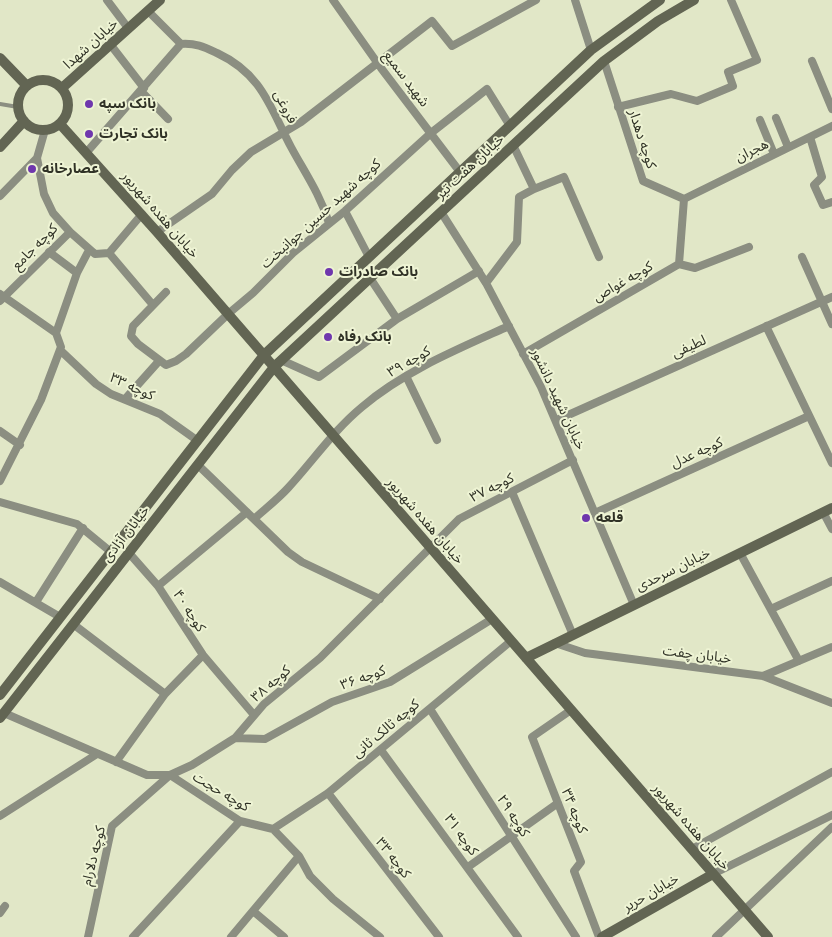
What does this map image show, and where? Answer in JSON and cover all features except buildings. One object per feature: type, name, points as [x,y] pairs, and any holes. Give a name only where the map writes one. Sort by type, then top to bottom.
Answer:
[{"type":"street","points":[[107,0],[128,28]]},
{"type":"street","points":[[157,232],[196,207],[212,194],[232,170],[251,152],[284,133],[432,21],[452,46],[536,0]]},
{"type":"street","points":[[575,0],[591,50]]},
{"type":"street","name":"خیابان هفت تیر","points":[[264,355],[591,50],[660,0]]},
{"type":"street","name":"خیابان هفت تیر","points":[[277,364],[604,61],[658,21],[694,0]]},
{"type":"street","points":[[618,106],[671,94],[697,101],[733,86],[728,72],[756,60],[731,0]]},
{"type":"street","name":"شهید سمیع","points":[[335,1],[377,62],[460,172]]},
{"type":"street","points":[[86,153],[181,44],[153,4]]},
{"type":"street","name":"خیابان شهدا","points":[[62,88],[153,4]]},
{"type":"street","name":"فروغی","points":[[181,44],[197,43],[236,62],[257,83],[274,109],[284,133],[319,195],[329,223]]},
{"type":"street","points":[[110,44],[142,90],[168,119]]},
{"type":"street","points":[[0,58],[27,86]]},
{"type":"street","name":"کوچه دهدار","points":[[604,61],[643,181],[684,199]]},
{"type":"street","points":[[812,62],[832,108]]},
{"type":"street","points":[[49,80],[62,88],[66,95],[68,110],[60,124],[46,130],[38,129],[24,121],[18,107],[19,99],[27,86],[34,82],[49,80]]},
{"type":"street","name":"کوچه شهید حسین جوانبخت","points":[[159,361],[166,365],[176,362],[253,293],[293,253],[345,211],[431,133],[487,89],[510,126]]},
{"type":"street","points":[[776,118],[788,147]]},
{"type":"street","points":[[760,120],[774,154]]},
{"type":"street","points":[[0,147],[24,121]]},
{"type":"street","name":"خیابان هفده شهریور","points":[[60,124],[142,214],[264,355],[277,364],[332,434],[768,937]]},
{"type":"street","name":"هجران","points":[[684,199],[832,126]]},
{"type":"street","points":[[0,196],[37,158],[46,130]]},
{"type":"street","points":[[810,136],[822,177],[814,185],[823,205],[832,202]]},
{"type":"street","points":[[513,145],[534,189]]},
{"type":"street","name":"کوچه جامع","points":[[1,297],[70,232],[53,213],[44,194],[37,158]]},
{"type":"street","points":[[486,283],[517,242],[519,197],[564,177],[599,257]]},
{"type":"street","points":[[432,199],[441,212]]},
{"type":"street","points":[[684,199],[679,264],[695,268],[749,246]]},
{"type":"street","points":[[345,211],[369,257]]},
{"type":"street","name":"خیابان شهید دانشور","points":[[441,212],[486,283],[557,420],[634,605]]},
{"type":"street","points":[[70,232],[95,254],[109,253],[142,214]]},
{"type":"street","points":[[0,481],[41,400],[60,350],[56,333],[77,273],[89,250]]},
{"type":"street","points":[[49,252],[77,273]]},
{"type":"street","points":[[109,253],[153,305]]},
{"type":"street","points":[[802,257],[832,324]]},
{"type":"street","name":"کوچه غواص","points":[[523,354],[679,264]]},
{"type":"street","points":[[277,364],[319,377],[397,320],[479,271]]},
{"type":"street","points":[[370,278],[397,320]]},
{"type":"street","points":[[126,398],[159,361],[131,336],[133,326],[166,292]]},
{"type":"street","name":"لطیفی","points":[[557,420],[832,296]]},
{"type":"street","points":[[1,297],[56,333]]},
{"type":"street","points":[[298,323],[309,334]]},
{"type":"street","name":"کوچه ۳۹","points":[[332,434],[363,406],[406,376],[508,326]]},
{"type":"street","points":[[766,326],[832,463]]},
{"type":"street","name":"کوچه ۳۳","points":[[60,350],[96,384],[111,394],[126,398],[160,414],[198,441]]},
{"type":"street","name":"خیابان آزادی","points":[[0,695],[264,355]]},
{"type":"street","name":"خیابان آزادی","points":[[3,710],[277,364]]},
{"type":"street","points":[[406,376],[437,440]]},
{"type":"street","points":[[237,390],[249,398]]},
{"type":"street","name":"کوچه عدل","points":[[595,513],[809,416]]},
{"type":"street","points":[[0,431],[20,444]]},
{"type":"street","points":[[254,519],[287,489],[332,434]]},
{"type":"street","name":"کوچه ۳۷","points":[[431,549],[459,519],[573,460]]},
{"type":"street","points":[[198,465],[288,552],[302,562],[380,599]]},
{"type":"street","points":[[512,492],[573,635]]},
{"type":"street","points":[[0,502],[63,518],[82,528],[111,552]]},
{"type":"street","points":[[828,510],[832,529]]},
{"type":"street","name":"خیابان سرحدی","points":[[526,658],[828,510]]},
{"type":"street","name":"کوچه ۴۰","points":[[247,512],[158,586],[202,654],[254,715]]},
{"type":"street","points":[[36,602],[82,528]]},
{"type":"street","name":"کوچه ۳۸","points":[[170,775],[192,765],[235,738],[264,704],[320,658],[431,549]]},
{"type":"street","points":[[129,553],[158,586]]},
{"type":"street","points":[[740,553],[799,661]]},
{"type":"street","points":[[95,573],[107,581]]},
{"type":"street","points":[[771,609],[832,581]]},
{"type":"street","points":[[0,582],[60,617]]},
{"type":"street","name":"کوچه ۳۶","points":[[235,738],[265,739],[332,702],[390,682],[492,620]]},
{"type":"street","points":[[73,624],[166,694]]},
{"type":"street","name":"کوچه ثالک ثانی","points":[[272,829],[328,793],[511,641]]},
{"type":"street","name":"خیابان چفت","points":[[555,643],[585,653],[763,676],[832,703]]},
{"type":"street","points":[[763,676],[832,646]]},
{"type":"street","points":[[116,762],[166,694],[202,654]]},
{"type":"street","name":"کوچه ۲۹","points":[[430,709],[576,937]]},
{"type":"street","points":[[3,710],[147,775],[170,775]]},
{"type":"street","name":"کوچه ۳۴","points":[[571,710],[532,737],[581,862],[574,871],[600,937]]},
{"type":"street","name":"کوچه ۳۱","points":[[381,750],[518,937]]},
{"type":"street","points":[[0,816],[97,754]]},
{"type":"street","points":[[692,849],[832,772]]},
{"type":"street","name":"کوچه حجت","points":[[170,775],[240,821],[272,829]]},
{"type":"street","name":"کوچه دلارام","points":[[88,937],[112,826],[170,775]]},
{"type":"street","name":"کوچه ۳۳","points":[[328,793],[439,937]]},
{"type":"street","points":[[468,867],[558,803]]},
{"type":"street","points":[[713,874],[832,815]]},
{"type":"street","points":[[133,937],[240,821]]},
{"type":"street","points":[[716,937],[746,911],[832,827]]},
{"type":"street","points":[[272,829],[299,856],[310,876],[333,899],[380,937]]},
{"type":"street","points":[[231,937],[299,856]]},
{"type":"street","name":"خیابان حریر","points":[[600,937],[713,874]]},
{"type":"street","points":[[253,911],[284,937]]},
{"type":"lane","points":[[0,104],[18,107]]},
{"type":"place","name":"بانک سپه","points":[[89,104]]},
{"type":"place","name":"بانک تجارت","points":[[89,134]]},
{"type":"place","name":"عصارخانه","points":[[32,169]]},
{"type":"place","name":"بانک صادرات","points":[[329,272]]},
{"type":"place","name":"بانک رفاه","points":[[328,337]]},
{"type":"place","name":"قلعه","points":[[586,518]]}]
